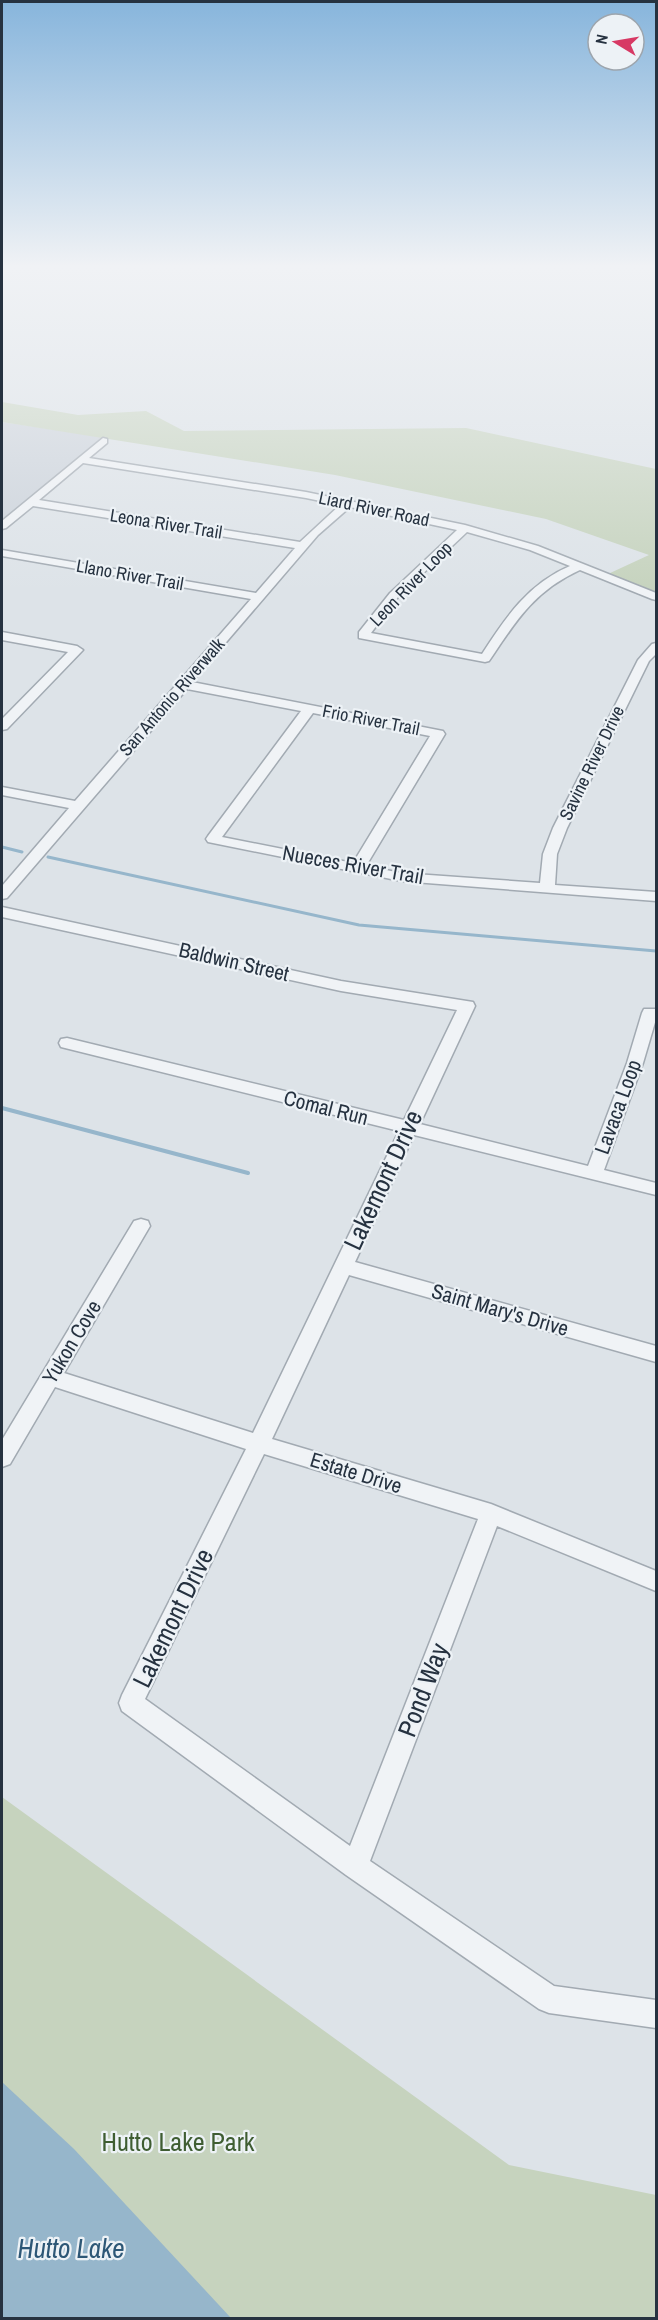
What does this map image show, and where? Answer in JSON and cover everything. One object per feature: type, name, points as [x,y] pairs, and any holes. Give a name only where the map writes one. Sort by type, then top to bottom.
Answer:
[{"type":"street","points":[[2,526],[103,441]]},
{"type":"street","name":"Liard River Road","points":[[81,460],[267,488],[465,528],[534,548],[657,597]]},
{"type":"street","name":"Leona River Trail","points":[[30,502],[303,546]]},
{"type":"street","name":"San Antonio Riverwalk","points":[[2,895],[303,546],[319,528],[348,504]]},
{"type":"street","name":"Leon River Loop","points":[[465,528],[394,595],[363,635],[485,658],[503,630],[533,595],[546,583],[580,566]]},
{"type":"street","name":"Llano River Trail","points":[[2,553],[258,597]]},
{"type":"street","points":[[2,636],[77,650],[2,726]]},
{"type":"street","name":"Savine River Drive","points":[[547,888],[550,854],[560,828],[644,660],[657,646]]},
{"type":"street","name":"Frio River Trail","points":[[183,684],[438,734],[357,869]]},
{"type":"street","name":"Nueces River Trail","points":[[309,708],[213,839],[401,877],[657,897]]},
{"type":"street","points":[[2,791],[78,806]]},
{"type":"street","name":"Baldwin Street","points":[[2,912],[341,986],[467,1006]]},
{"type":"street","name":"Lakemont Drive","points":[[467,1006],[259,1444],[131,1703],[355,1866],[549,1999],[657,2014]]},
{"type":"street","name":"Lavaca Loop","points":[[594,1173],[635,1063],[650,1013],[657,1014]]},
{"type":"street","name":"Comal Run","points":[[66,1043],[657,1189]]},
{"type":"street","name":"Yukon Cove","points":[[2,1458],[141,1226]]},
{"type":"street","name":"Saint Mary's Drive","points":[[343,1266],[657,1354]]},
{"type":"street","name":"Estate Drive","points":[[51,1377],[259,1444],[491,1513],[657,1581]]},
{"type":"street","name":"Pond Way","points":[[355,1866],[491,1513]]},
{"type":"shaded area","points":[[2,422],[102,437],[2,521]]},
{"type":"green space","points":[[2,402],[78,415],[146,411],[184,431],[466,428],[656,469],[656,594],[608,574],[649,555],[546,519],[335,475],[2,422]]},
{"type":"green space","name":"Hutto Lake Park","points":[[2,1797],[509,2165],[656,2195],[656,2318],[2,2318]]},
{"type":"water","name":"Hutto Lake","points":[[2,2082],[74,2149],[231,2318],[2,2318]]},
{"type":"waterway","points":[[2,847],[22,852]]},
{"type":"waterway","points":[[48,857],[359,925],[656,951]]},
{"type":"waterway","points":[[2,1108],[248,1173]]}]
